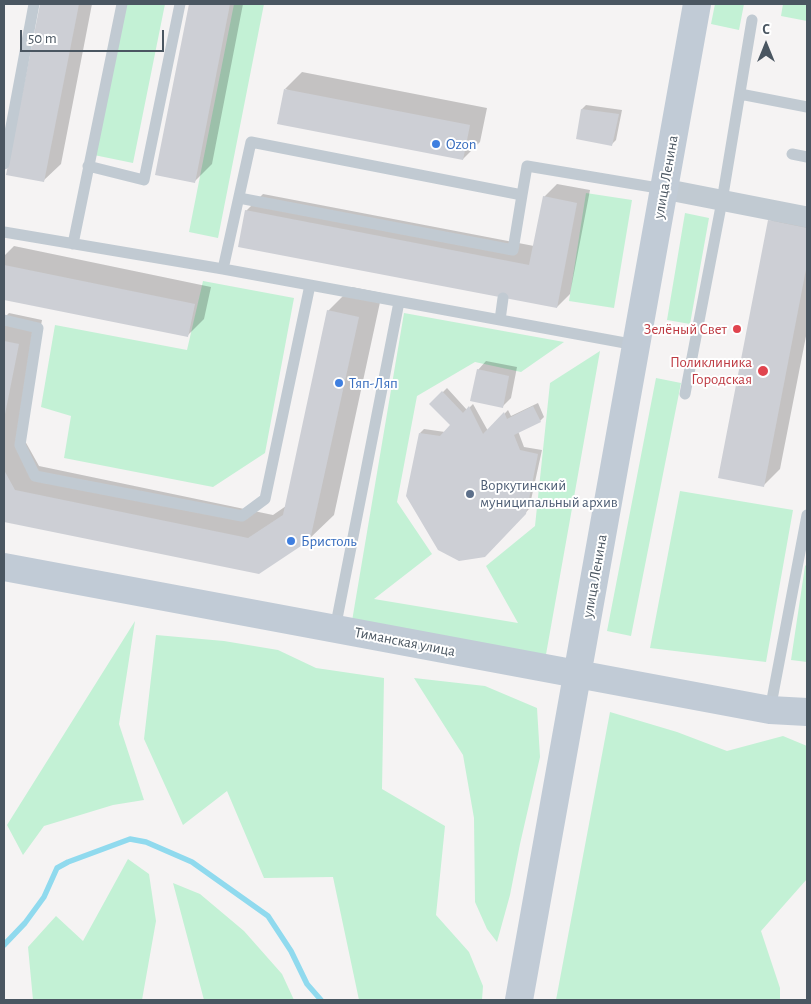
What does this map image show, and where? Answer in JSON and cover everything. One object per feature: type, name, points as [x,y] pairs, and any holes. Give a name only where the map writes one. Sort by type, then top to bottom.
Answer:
[{"type":"main road","name":"улица Ленина","points":[[520,1000],[697,4]]},
{"type":"main road","name":"Тиманская улица","points":[[4,567],[770,710],[807,712]]},
{"type":"street","points":[[664,189],[807,217]]},
{"type":"lane","points":[[4,164],[8,123],[34,4]]},
{"type":"lane","points":[[73,244],[122,4]]},
{"type":"lane","points":[[88,166],[144,180],[180,4]]},
{"type":"lane","points":[[685,394],[722,201],[752,20]]},
{"type":"lane","points":[[740,94],[807,107]]},
{"type":"lane","points":[[224,269],[251,142],[522,194]]},
{"type":"lane","points":[[792,154],[807,157]]},
{"type":"lane","points":[[239,198],[512,256],[527,166],[664,189]]},
{"type":"lane","points":[[4,232],[224,269],[636,345]]},
{"type":"lane","points":[[4,320],[38,328],[20,445],[35,476],[242,516],[266,499],[310,285]]},
{"type":"lane","points":[[500,320],[503,298]]},
{"type":"lane","points":[[335,629],[399,302]]},
{"type":"lane","points":[[770,710],[807,515]]},
{"type":"green space","points":[[123,4],[165,4],[133,163],[94,155]]},
{"type":"green space","points":[[234,4],[264,4],[218,238],[189,232]]},
{"type":"green space","points":[[715,4],[744,4],[739,30],[711,24]]},
{"type":"green space","points":[[783,4],[807,4],[807,21],[781,16]]},
{"type":"green space","points":[[586,193],[632,200],[614,308],[569,301]]},
{"type":"green space","points":[[685,213],[709,218],[690,324],[667,320]]},
{"type":"green space","points":[[203,281],[294,298],[265,453],[213,487],[64,458],[71,416],[41,407],[55,325],[187,350]]},
{"type":"green space","points":[[404,313],[564,342],[521,372],[475,362],[417,396],[397,502],[432,554],[374,599],[518,623],[486,566],[535,526],[550,383],[600,351],[545,660],[352,621]]},
{"type":"green space","points":[[656,378],[681,383],[631,636],[607,631]]},
{"type":"green space","points":[[680,491],[793,510],[766,662],[650,648]]},
{"type":"green space","points":[[807,564],[807,662],[791,660],[805,566]]},
{"type":"green space","points":[[135,621],[119,724],[144,800],[113,805],[44,826],[23,855],[7,825]]},
{"type":"green space","points":[[156,635],[224,641],[278,650],[316,668],[384,678],[382,789],[445,826],[436,915],[469,952],[483,986],[482,1000],[359,1000],[333,877],[264,878],[227,791],[183,825],[144,739]]},
{"type":"green space","points":[[414,678],[485,686],[537,708],[540,757],[510,895],[497,942],[487,929],[475,902],[474,818],[463,755]]},
{"type":"green space","points":[[610,712],[677,732],[727,751],[783,736],[807,746],[807,879],[761,931],[780,988],[780,1000],[556,1000]]},
{"type":"green space","points":[[128,859],[149,874],[156,921],[142,1000],[33,1000],[28,947],[56,916],[83,941]]},
{"type":"green space","points":[[173,883],[200,894],[244,931],[282,974],[294,1000],[204,1000]]},
{"type":"building","points":[[40,4],[79,4],[44,182],[6,175]]},
{"type":"building","points":[[189,4],[230,4],[195,183],[155,175]]},
{"type":"building","points":[[284,89],[470,125],[463,160],[277,124]]},
{"type":"building","points":[[581,109],[619,114],[612,146],[576,139]]},
{"type":"building","points":[[543,196],[577,203],[557,308],[238,247],[245,210],[529,265]]},
{"type":"building","name":"Поликлиника Городская","points":[[768,220],[807,228],[807,264],[764,487],[718,478]]},
{"type":"building","points":[[4,265],[195,304],[188,337],[4,300]]},
{"type":"building","points":[[327,310],[359,317],[310,540],[259,574],[4,522],[4,470],[15,490],[248,538],[283,515]]},
{"type":"building","points":[[4,341],[19,344],[5,414],[4,414]]},
{"type":"building","points":[[477,369],[509,376],[503,408],[470,401]]},
{"type":"building","points":[[442,391],[463,413],[469,406],[483,434],[504,412],[507,419],[533,406],[541,422],[514,435],[520,450],[538,454],[526,514],[485,557],[459,561],[438,550],[406,496],[419,433],[440,436],[450,425],[429,404]]},
{"type":"waterway","points":[[4,945],[25,923],[44,897],[57,868],[68,862],[130,839],[146,842],[192,862],[268,916],[291,951],[307,984],[321,1000]]},
{"type":"place","name":"Ozon","points":[[436,144]]},
{"type":"place","name":"Зелёный Свет","points":[[737,329]]},
{"type":"place","name":"Поликлиника Городская","points":[[763,371]]},
{"type":"place","name":"Тяп-Ляп","points":[[339,383]]},
{"type":"place","name":"Воркутинский муниципальный архив","points":[[470,494]]},
{"type":"place","name":"Бристоль","points":[[291,541]]}]
